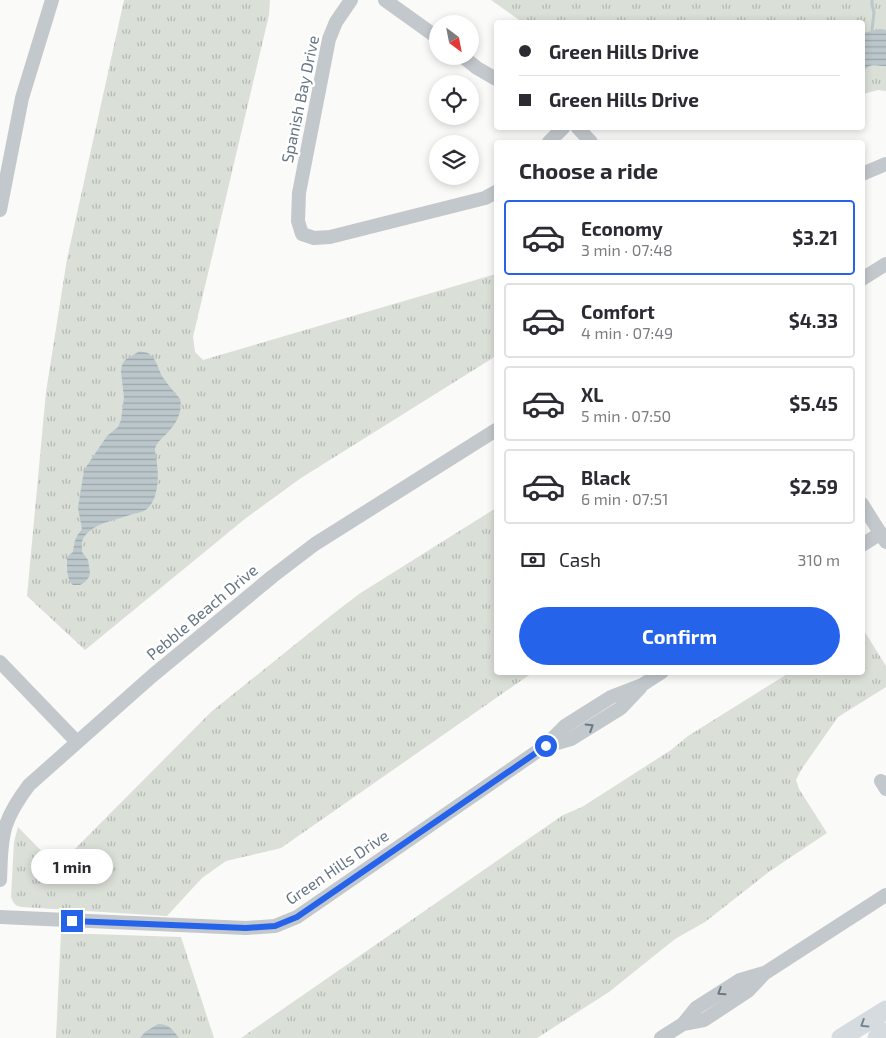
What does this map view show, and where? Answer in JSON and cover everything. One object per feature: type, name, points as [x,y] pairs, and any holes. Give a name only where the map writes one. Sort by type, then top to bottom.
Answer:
[{"type":"street","points":[[0,210],[22,98],[52,0]]},
{"type":"street","name":"Spanish Bay Drive","points":[[351,0],[336,22],[329,39],[299,193],[298,221],[302,234],[314,238],[330,237],[485,198],[494,193]]},
{"type":"street","points":[[385,0],[429,32]]},
{"type":"street","points":[[473,65],[494,78]]},
{"type":"street","points":[[551,140],[561,130]]},
{"type":"street","points":[[580,130],[589,140]]},
{"type":"street","points":[[865,173],[886,164]]},
{"type":"street","points":[[865,277],[886,264]]},
{"type":"street","name":"Pebble Beach Drive","points":[[0,880],[1,849],[6,826],[16,804],[29,784],[152,676],[273,576],[315,544],[494,431]]},
{"type":"street","points":[[865,509],[883,537],[865,543]]},
{"type":"street","points":[[0,662],[77,742]]},
{"type":"street","name":"Green Hills Drive","points":[[0,918],[246,928],[275,926],[297,917],[546,746],[565,726],[580,716],[611,697],[642,685],[657,675]]},
{"type":"street","points":[[661,1038],[683,1024],[696,1008],[740,980],[765,973],[886,895]]},
{"type":"street","points":[[841,1038],[886,1010]]},
{"type":"street","points":[[877,1038],[886,1032]]},
{"type":"green space","points":[[124,0],[270,0],[269,15],[193,337],[195,352],[203,360],[494,275],[494,357],[301,478],[246,518],[85,650],[27,596],[46,392],[67,259]]},
{"type":"green space","points":[[491,0],[886,0],[886,91],[878,90],[865,93],[865,20],[519,20]]},
{"type":"green space","points":[[494,509],[494,675],[529,675],[281,848],[226,861],[202,878],[167,916],[22,907],[14,903],[11,897],[14,842],[18,827],[57,867],[211,712],[359,594]]},
{"type":"green space","points":[[865,632],[886,666],[886,687],[838,717],[796,780],[799,789],[827,833],[770,871],[705,922],[675,939],[609,992],[537,1038],[241,1038],[563,815],[582,807],[671,750],[688,736],[786,675],[865,675]]},
{"type":"green space","points":[[61,933],[181,937],[214,1038],[56,1038]]},
{"type":"shaded area","points":[[880,29],[886,30],[886,66],[870,66],[865,70],[865,33]]},
{"type":"shaded area","points":[[138,352],[144,352],[152,357],[161,375],[180,399],[179,416],[175,424],[156,446],[158,482],[156,494],[151,505],[144,511],[107,522],[89,532],[83,539],[82,552],[88,560],[89,577],[80,585],[73,585],[68,576],[67,557],[73,552],[76,538],[82,529],[78,508],[84,470],[107,436],[118,427],[121,420],[124,398],[122,365],[125,360]]},
{"type":"shaded area","points":[[158,1024],[168,1026],[179,1038],[140,1038],[145,1032]]},
{"type":"waterway","points":[[872,0],[874,12],[872,30]]},
{"type":"route","points":[[72,921],[246,928],[275,926],[297,917],[546,746]]}]
